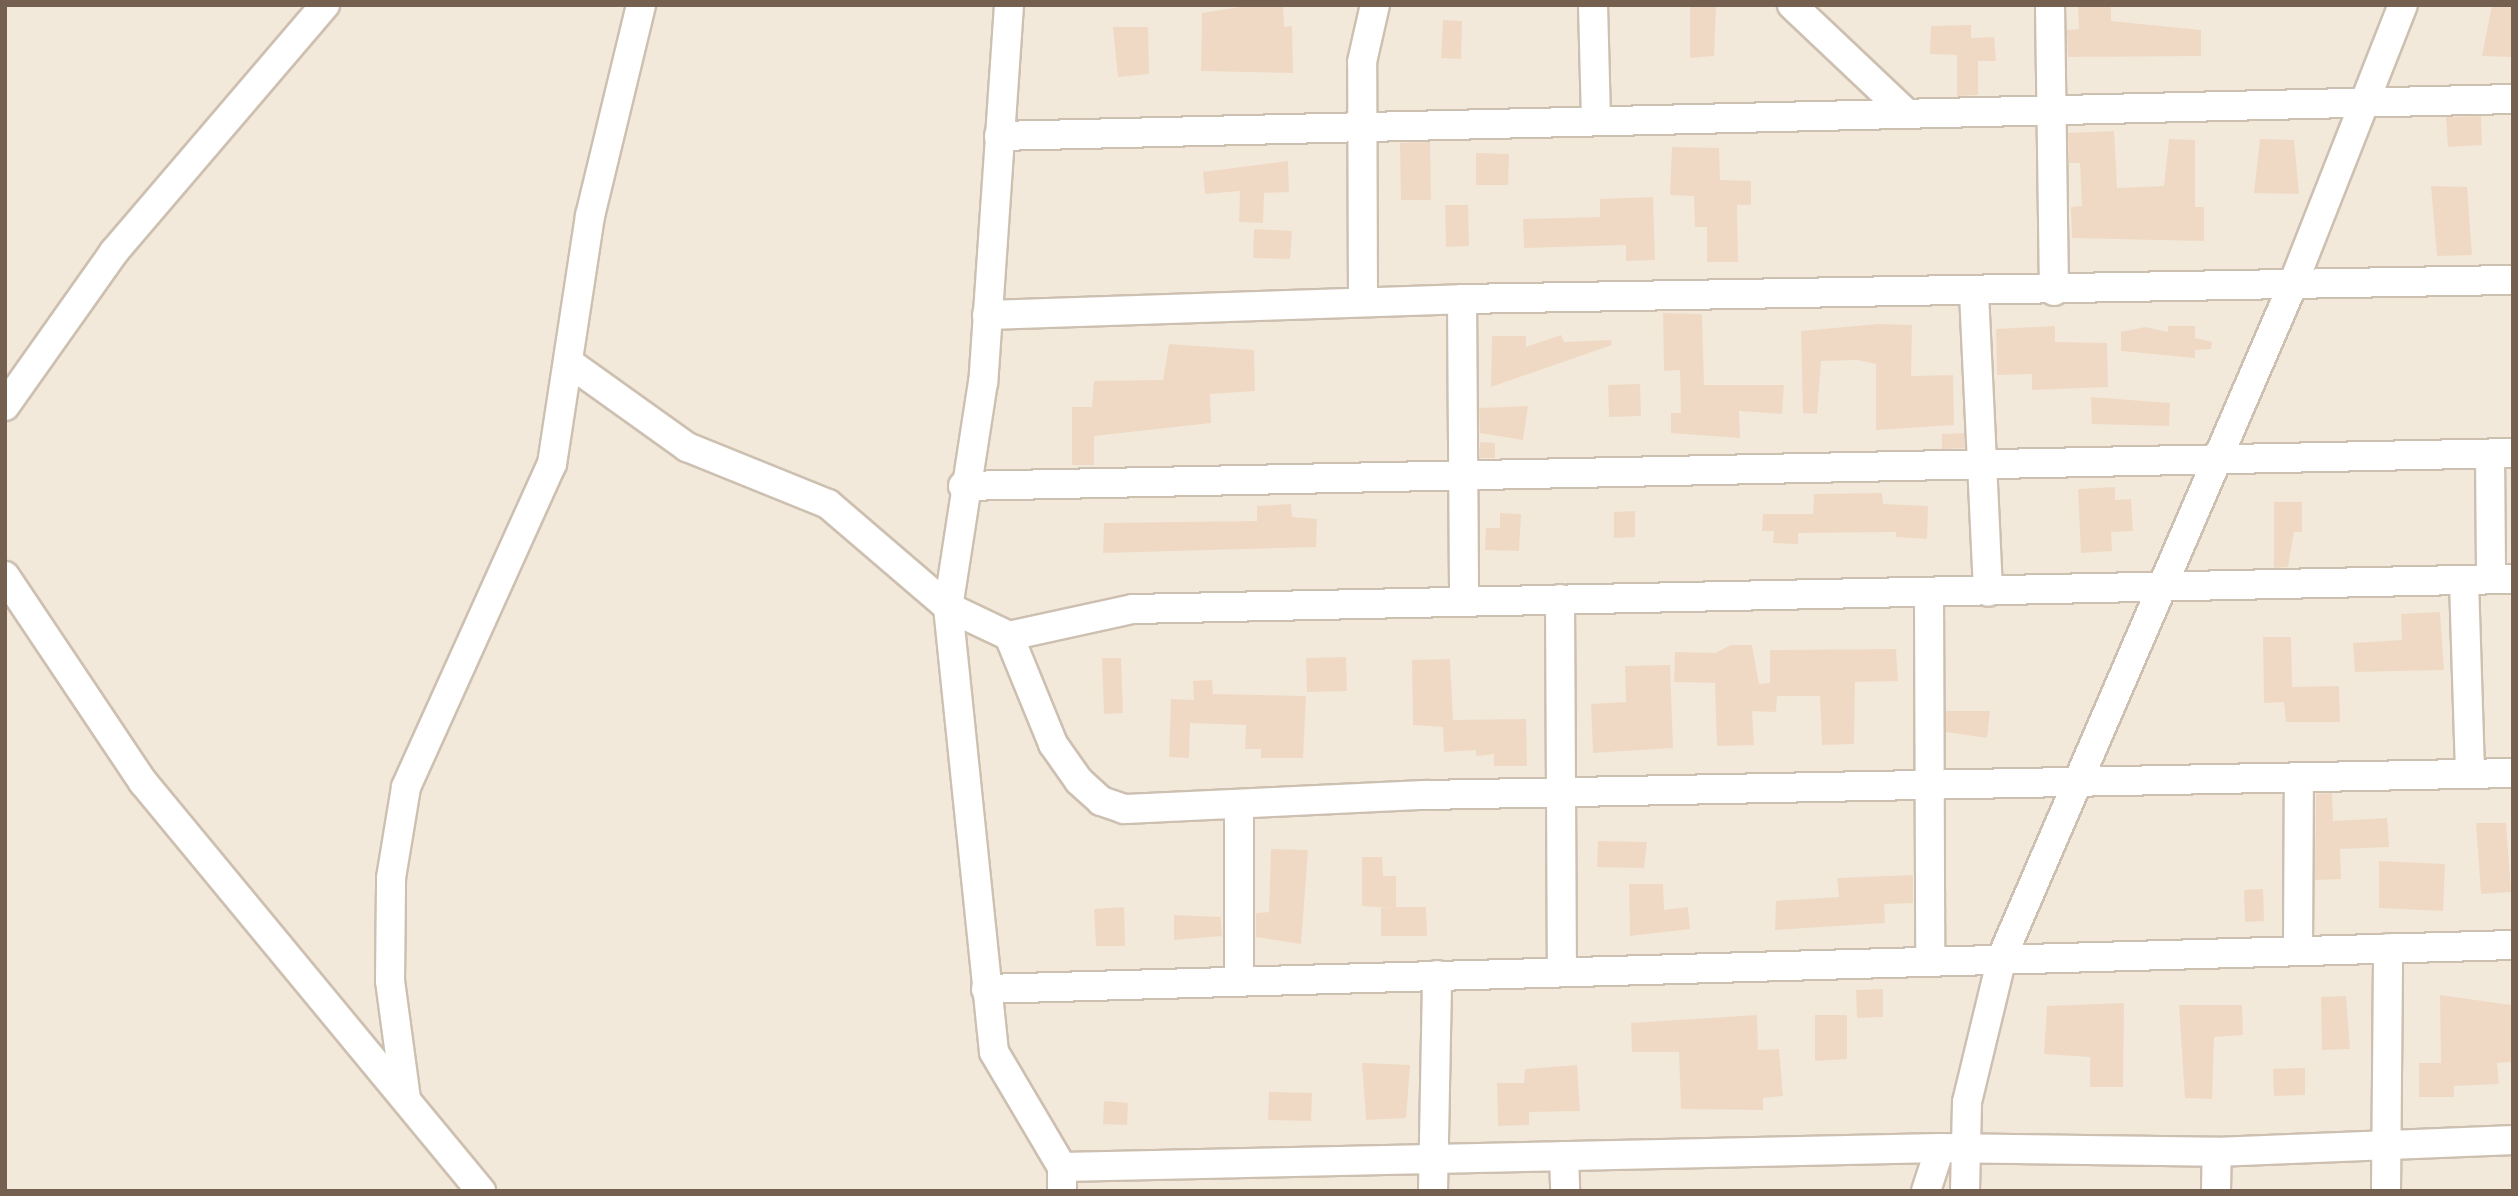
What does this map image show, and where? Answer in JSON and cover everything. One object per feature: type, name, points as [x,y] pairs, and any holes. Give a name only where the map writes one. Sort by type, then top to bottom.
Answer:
[{"type":"street","points":[[5,406],[114,252],[325,5]]},
{"type":"street","points":[[406,1099],[390,968],[391,877],[406,787],[524,535],[552,464],[571,364],[590,216],[641,5]]},
{"type":"street","points":[[1009,5],[987,315],[948,607],[994,1052],[1062,1179],[1434,1158],[1952,1148],[2217,1152],[2513,1140]]},
{"type":"street","points":[[1363,301],[1361,125],[1364,30],[1375,5]]},
{"type":"street","points":[[1593,5],[1596,118]]},
{"type":"street","points":[[1792,5],[1905,112]]},
{"type":"street","points":[[2050,5],[2054,291]]},
{"type":"street","points":[[1926,1191],[1952,1148],[2002,957],[2083,779],[2216,458],[2291,289],[2367,103],[2403,5]]},
{"type":"street","points":[[999,136],[1596,118],[2513,99]]},
{"type":"street","points":[[987,315],[1363,301],[2291,289],[2513,280]]},
{"type":"street","points":[[1974,293],[1988,592]]},
{"type":"street","points":[[1462,299],[1464,602]]},
{"type":"street","points":[[571,364],[687,447],[828,505],[948,607],[1009,636],[1133,609],[2489,580]]},
{"type":"street","points":[[963,486],[1462,472],[2502,454],[2470,774]]},
{"type":"street","points":[[5,576],[143,782],[481,1191]]},
{"type":"street","points":[[1929,593],[1930,960]]},
{"type":"street","points":[[1560,599],[1562,971]]},
{"type":"street","points":[[1009,636],[1047,733],[1101,801],[1124,809],[1561,793],[2083,779],[2513,773]]},
{"type":"street","points":[[2298,950],[2299,777]]},
{"type":"street","points":[[1239,981],[1240,804]]},
{"type":"street","points":[[986,989],[2002,957],[2513,945]]},
{"type":"street","points":[[2386,1191],[2384,1144],[2388,948]]},
{"type":"street","points":[[1433,1191],[1437,975]]},
{"type":"street","points":[[1952,1148],[1965,1191]]},
{"type":"street","points":[[2216,1191],[2217,1152]]},
{"type":"street","points":[[1564,1156],[1565,1191]]},
{"type":"shaded area","points":[[5,5],[2513,5],[2513,1191],[5,1191]]},
{"type":"building","points":[[1253,5],[1283,5],[1284,27],[1292,26],[1293,73],[1201,71],[1202,13]]},
{"type":"building","points":[[1690,5],[1716,5],[1714,56],[1690,58]]},
{"type":"building","points":[[2111,5],[2111,21],[2201,30],[2201,56],[2068,57],[2067,30],[2079,29],[2078,7]]},
{"type":"building","points":[[2492,5],[2513,5],[2513,57],[2482,56]]},
{"type":"building","points":[[1443,20],[1462,21],[1461,59],[1441,58]]},
{"type":"building","points":[[1971,25],[1971,38],[1994,37],[1996,61],[1978,61],[1978,95],[1957,96],[1957,55],[1930,54],[1931,26]]},
{"type":"building","points":[[1113,27],[1148,27],[1149,74],[1118,77]]},
{"type":"building","points":[[2481,116],[2482,145],[2448,147],[2446,117]]},
{"type":"building","points":[[2114,131],[2117,188],[2164,186],[2169,139],[2195,140],[2195,207],[2204,207],[2204,241],[2072,238],[2071,207],[2082,206],[2080,163],[2069,163],[2068,133]]},
{"type":"building","points":[[2260,139],[2294,140],[2299,194],[2254,193]]},
{"type":"building","points":[[1430,142],[1431,200],[1401,200],[1400,143]]},
{"type":"building","points":[[1672,147],[1719,148],[1720,180],[1751,181],[1751,205],[1737,205],[1738,262],[1707,262],[1707,227],[1695,227],[1694,196],[1670,195]]},
{"type":"building","points":[[1476,153],[1509,154],[1508,185],[1476,185]]},
{"type":"building","points":[[1288,161],[1289,192],[1264,193],[1263,223],[1239,222],[1240,191],[1205,194],[1203,172]]},
{"type":"building","points":[[2431,186],[2467,187],[2472,255],[2437,256]]},
{"type":"building","points":[[1653,197],[1655,260],[1626,261],[1626,245],[1524,248],[1523,219],[1600,217],[1600,199]]},
{"type":"building","points":[[1445,205],[1468,205],[1469,246],[1446,247]]},
{"type":"building","points":[[1254,229],[1292,231],[1290,259],[1253,258]]},
{"type":"building","points":[[1663,313],[1702,314],[1704,385],[1784,385],[1782,414],[1739,411],[1740,438],[1671,433],[1671,413],[1681,413],[1680,370],[1664,371]]},
{"type":"building","points":[[1878,324],[1912,325],[1911,376],[1953,375],[1954,425],[1876,430],[1876,364],[1857,360],[1821,361],[1817,414],[1803,413],[1801,331]]},
{"type":"building","points":[[2055,326],[2055,342],[2107,343],[2108,387],[2032,390],[2032,374],[1997,375],[1996,329]]},
{"type":"building","points":[[2168,326],[2195,326],[2195,338],[2212,342],[2211,349],[2195,350],[2195,358],[2121,351],[2121,332],[2145,327],[2168,332]]},
{"type":"building","points":[[1561,335],[1564,342],[1611,340],[1612,345],[1491,387],[1492,336],[1526,336],[1526,347]]},
{"type":"building","points":[[1169,344],[1254,350],[1255,391],[1210,394],[1211,423],[1094,436],[1094,465],[1072,465],[1072,407],[1092,407],[1094,381],[1163,380]]},
{"type":"building","points":[[1640,384],[1641,416],[1609,417],[1608,385]]},
{"type":"building","points":[[2091,397],[2170,403],[2169,426],[2092,424]]},
{"type":"building","points":[[1528,406],[1523,440],[1480,433],[1479,408]]},
{"type":"building","points":[[1964,433],[1965,448],[1942,449],[1942,434]]},
{"type":"building","points":[[1480,442],[1495,443],[1495,458],[1480,458]]},
{"type":"building","points":[[2115,487],[2115,500],[2131,499],[2133,531],[2111,532],[2112,551],[2081,553],[2078,489]]},
{"type":"building","points":[[1882,493],[1883,504],[1928,506],[1927,539],[1896,537],[1896,532],[1798,533],[1798,544],[1773,543],[1774,531],[1762,531],[1763,514],[1813,514],[1814,494]]},
{"type":"building","points":[[2274,502],[2302,502],[2302,532],[2294,532],[2288,567],[2274,568]]},
{"type":"building","points":[[1291,504],[1292,517],[1317,519],[1316,547],[1103,553],[1104,523],[1257,521],[1257,506]]},
{"type":"building","points":[[1635,511],[1635,537],[1614,538],[1614,512]]},
{"type":"building","points":[[1500,513],[1521,514],[1519,551],[1485,550],[1486,528],[1500,528]]},
{"type":"building","points":[[2440,612],[2444,670],[2355,672],[2353,643],[2402,640],[2401,614]]},
{"type":"building","points":[[2263,637],[2291,637],[2292,687],[2339,686],[2340,722],[2286,722],[2284,702],[2264,703]]},
{"type":"building","points":[[1731,645],[1752,645],[1759,684],[1770,683],[1770,650],[1896,649],[1898,681],[1855,682],[1854,744],[1822,745],[1820,696],[1777,696],[1776,712],[1752,711],[1754,745],[1717,746],[1715,683],[1674,682],[1675,652],[1715,653]]},
{"type":"building","points":[[1346,657],[1347,691],[1307,692],[1306,658]]},
{"type":"building","points":[[1102,658],[1121,658],[1123,713],[1104,714]]},
{"type":"building","points":[[1450,659],[1453,720],[1526,719],[1527,766],[1494,766],[1494,754],[1476,756],[1476,750],[1444,752],[1443,727],[1413,725],[1412,660]]},
{"type":"building","points":[[1670,665],[1673,748],[1593,753],[1591,704],[1626,702],[1625,666]]},
{"type":"building","points":[[1212,680],[1213,694],[1306,696],[1303,758],[1261,758],[1261,749],[1245,749],[1246,725],[1190,723],[1189,758],[1169,757],[1171,699],[1194,700],[1193,681]]},
{"type":"building","points":[[1946,711],[1990,711],[1987,738],[1946,732]]},
{"type":"building","points":[[2332,793],[2333,821],[2387,818],[2389,847],[2340,849],[2341,879],[2315,880],[2316,794]]},
{"type":"building","points":[[2476,823],[2506,823],[2511,892],[2481,894]]},
{"type":"building","points":[[1598,841],[1647,842],[1644,868],[1597,867]]},
{"type":"building","points":[[1271,849],[1308,850],[1301,944],[1256,937],[1256,913],[1269,912]]},
{"type":"building","points":[[1362,857],[1382,857],[1383,876],[1396,876],[1396,907],[1426,907],[1427,936],[1381,936],[1381,908],[1391,908],[1362,906]]},
{"type":"building","points":[[2379,861],[2445,864],[2443,911],[2379,908]]},
{"type":"building","points":[[1913,875],[1913,903],[1884,904],[1885,923],[1775,930],[1776,901],[1839,897],[1837,878]]},
{"type":"building","points":[[1629,884],[1663,884],[1664,910],[1688,907],[1690,929],[1630,936]]},
{"type":"building","points":[[2263,889],[2264,921],[2245,922],[2244,890]]},
{"type":"building","points":[[1124,907],[1125,946],[1096,946],[1094,909]]},
{"type":"building","points":[[1220,912],[1222,936],[1174,940],[1174,915],[1220,917]]},
{"type":"building","points":[[1883,989],[1883,1017],[1857,1018],[1856,990]]},
{"type":"building","points":[[2440,995],[2511,1005],[2512,1062],[2497,1063],[2499,1084],[2454,1086],[2454,1097],[2419,1097],[2419,1063],[2441,1063]]},
{"type":"building","points":[[2346,996],[2350,1049],[2322,1050],[2321,997]]},
{"type":"building","points":[[2124,1003],[2123,1087],[2090,1087],[2090,1057],[2044,1054],[2047,1006]]},
{"type":"building","points":[[2179,1005],[2242,1005],[2243,1035],[2214,1037],[2212,1099],[2185,1098]]},
{"type":"building","points":[[1757,1015],[1758,1050],[1779,1049],[1783,1096],[1763,1098],[1763,1110],[1681,1109],[1679,1052],[1632,1052],[1631,1023]]},
{"type":"building","points":[[1815,1015],[1847,1015],[1847,1059],[1815,1061]]},
{"type":"building","points":[[1362,1063],[1410,1065],[1406,1118],[1366,1120]]},
{"type":"building","points":[[1577,1065],[1580,1111],[1529,1112],[1529,1125],[1498,1126],[1497,1083],[1524,1083],[1525,1069]]},
{"type":"building","points":[[2305,1068],[2305,1095],[2274,1096],[2273,1069]]},
{"type":"building","points":[[1269,1092],[1312,1093],[1311,1121],[1268,1120]]},
{"type":"building","points":[[1104,1101],[1128,1103],[1127,1125],[1103,1124]]}]
